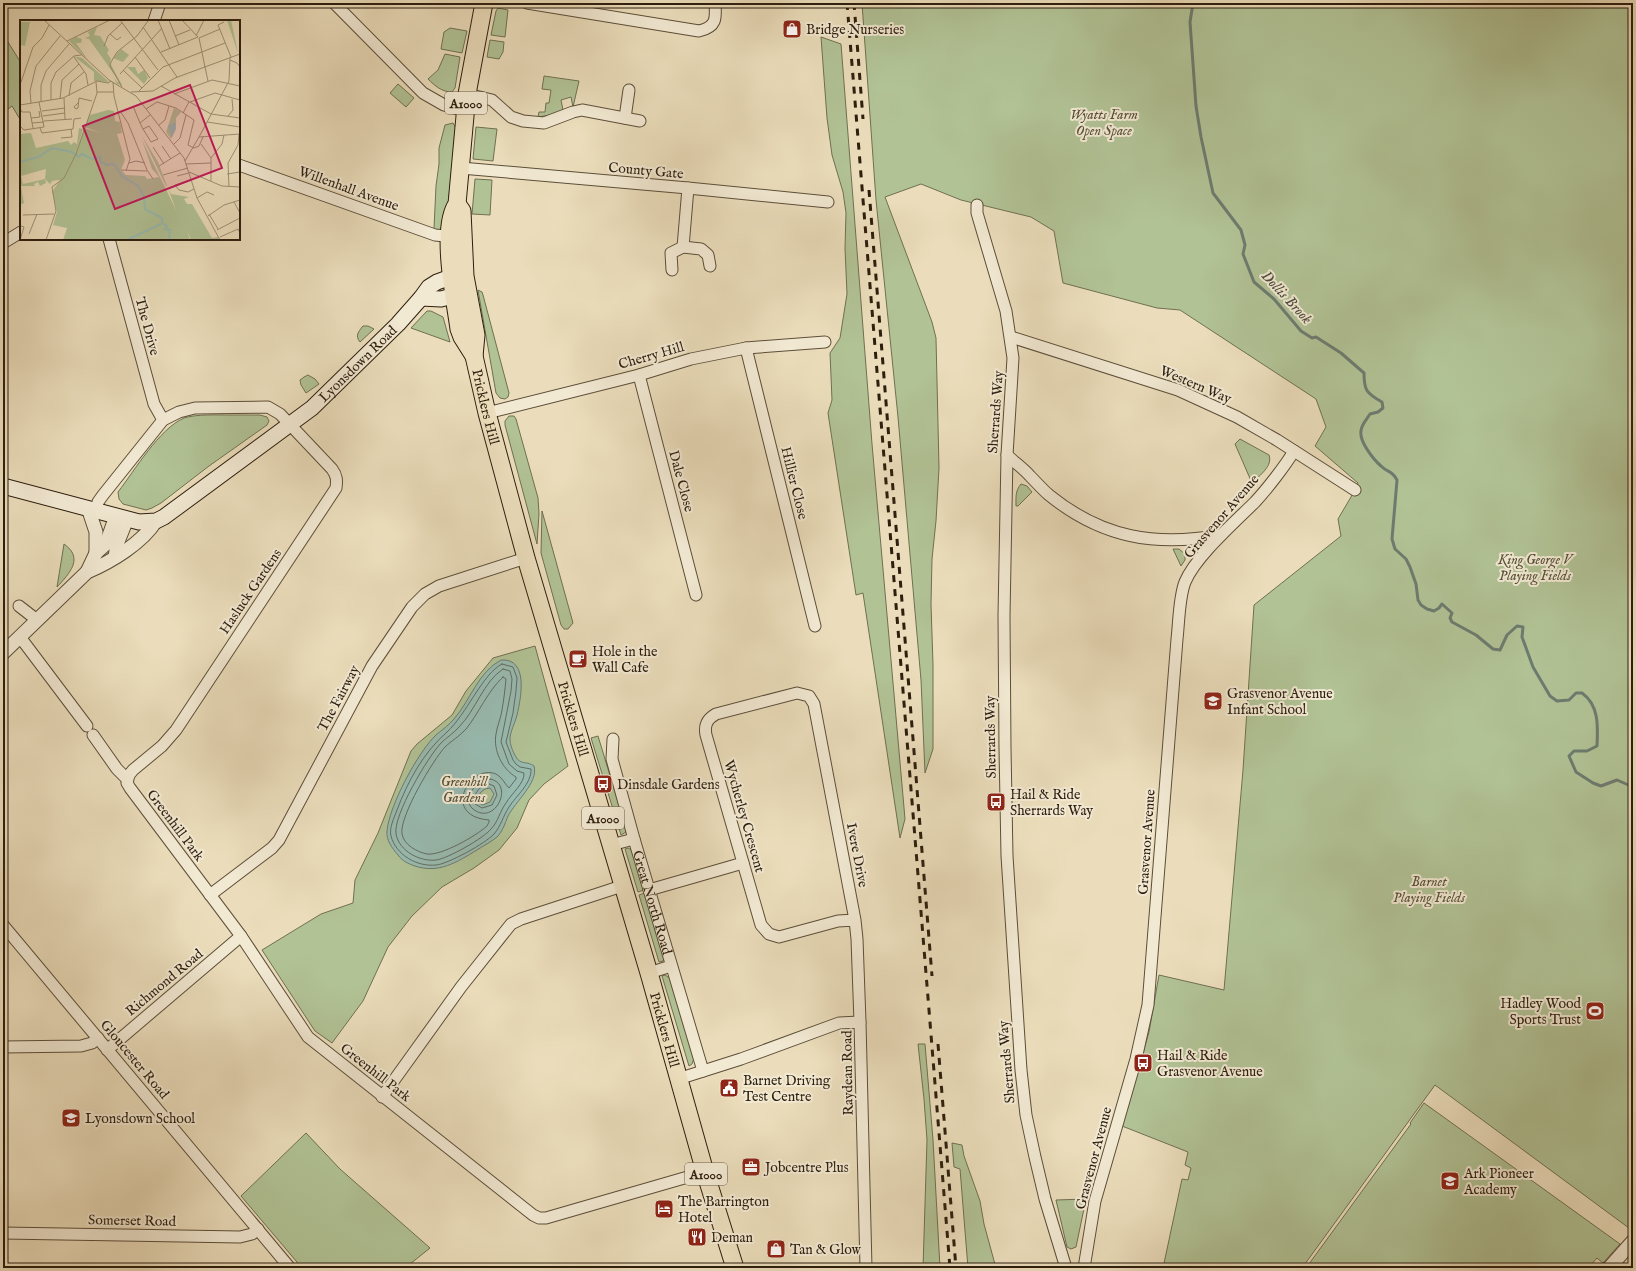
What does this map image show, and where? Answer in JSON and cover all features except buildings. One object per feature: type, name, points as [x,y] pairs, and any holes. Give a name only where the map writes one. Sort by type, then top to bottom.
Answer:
[{"type":"main road","name":"A1000","points":[[460,285],[452,210],[457,204],[468,94],[484,3]]},
{"type":"main road","name":"Lyonsdown Road","points":[[156,521],[164,517],[312,408],[398,324],[421,298],[435,300],[460,285]]},
{"type":"main road","name":"Pricklers Hill","points":[[460,285],[476,335],[474,356],[487,414],[526,558],[649,973],[678,1079]]},
{"type":"main road","points":[[3,486],[139,522],[156,521]]},
{"type":"main road","name":"A1000","points":[[678,1079],[735,1268]]},
{"type":"street","points":[[154,20],[160,3]]},
{"type":"street","points":[[334,3],[423,93],[444,105],[466,111]]},
{"type":"street","points":[[526,3],[700,31],[707,29],[714,23],[716,17],[715,3]]},
{"type":"street","points":[[625,118],[629,90]]},
{"type":"street","points":[[468,94],[492,100],[511,117],[522,121],[544,123],[582,110],[640,121]]},
{"type":"street","name":"Willenhall Avenue","points":[[240,165],[435,235],[456,237]]},
{"type":"street","name":"County Gate","points":[[461,168],[828,202]]},
{"type":"street","points":[[683,247],[688,188]]},
{"type":"street","name":"Sherrards Way","points":[[977,205],[1004,304],[1011,337],[1013,358],[1007,456],[1004,616],[1005,755],[1007,856],[1021,1070],[1026,1115],[1045,1199],[1066,1268]]},
{"type":"street","points":[[3,243],[20,233]]},
{"type":"street","name":"The Drive","points":[[109,240],[154,404],[163,420]]},
{"type":"street","points":[[672,270],[671,253],[683,247],[701,249],[708,255],[710,266]]},
{"type":"street","name":"Western Way","points":[[1011,337],[1178,390],[1236,417],[1294,451],[1355,490]]},
{"type":"street","name":"Cherry Hill","points":[[487,414],[639,375],[691,359],[746,348],[825,342]]},
{"type":"street","name":"Hillier Close","points":[[746,348],[815,626]]},
{"type":"street","name":"Dale Close","points":[[639,375],[696,595]]},
{"type":"street","points":[[92,509],[163,420],[179,412],[195,408],[268,407],[280,414],[290,425]]},
{"type":"street","name":"Hasluck Gardens","points":[[130,775],[162,746],[176,730],[336,488],[336,474],[290,425]]},
{"type":"street","name":"Grasvenor Avenue","points":[[1084,1268],[1095,1201],[1136,1059],[1148,1005],[1181,604],[1185,582],[1196,564],[1256,500],[1287,462],[1294,451]]},
{"type":"street","points":[[1007,456],[1029,475],[1049,496],[1079,515],[1106,529],[1129,537],[1162,541],[1201,539],[1222,535]]},
{"type":"street","name":"Lyonsdown Road","points":[[92,509],[96,532],[96,553]]},
{"type":"street","points":[[115,557],[121,517]]},
{"type":"street","name":"Lyonsdown Road","points":[[87,572],[96,553],[106,544],[121,517]]},
{"type":"street","name":"Lyonsdown Road","points":[[4,650],[20,637],[87,572],[105,564],[148,533],[156,521]]},
{"type":"street","name":"The Fairway","points":[[210,895],[272,848],[278,840],[372,666],[412,607],[425,594],[439,586],[526,558]]},
{"type":"street","points":[[19,606],[36,620]]},
{"type":"street","name":"Greenhill Park","points":[[20,637],[117,769],[130,775],[127,782],[130,788],[241,936],[308,1037],[533,1215],[539,1218],[553,1216],[705,1172]]},
{"type":"street","name":"Wycherley Crescent","points":[[809,696],[796,693],[716,714],[706,722],[706,735],[761,925],[766,932],[772,936],[782,937],[838,921],[855,920]]},
{"type":"street","name":"Ivere Drive","points":[[809,696],[816,708],[858,939],[860,1022]]},
{"type":"street","name":"Great North Road","points":[[613,739],[612,759],[671,966],[703,1071]]},
{"type":"street","name":"Great North Road","points":[[611,845],[634,839]]},
{"type":"street","points":[[649,890],[743,863]]},
{"type":"street","points":[[382,1096],[461,987],[510,924],[521,919],[622,886]]},
{"type":"street","name":"Gloucester Road","points":[[3,925],[290,1268]]},
{"type":"street","name":"Richmond Road","points":[[107,1050],[241,936]]},
{"type":"street","name":"Great North Road","points":[[649,973],[671,966]]},
{"type":"street","name":"Raydean Road","points":[[678,1079],[741,1059],[839,1023],[860,1022],[866,1268]]},
{"type":"street","points":[[3,1047],[81,1046],[87,1045],[98,1038]]},
{"type":"street","name":"Somerset Road","points":[[3,1233],[240,1237],[252,1234],[258,1229]]},
{"type":"street","points":[[1609,1268],[1633,1241]]},
{"type":"green space","points":[[862,3],[1633,3],[1633,1231],[1435,1085],[1302,1268],[1163,1268],[1182,1179],[1188,1180],[1191,1168],[1185,1165],[1188,1152],[1122,1126],[1149,1032],[1159,975],[1224,990],[1243,770],[1254,605],[1341,536],[1338,519],[1358,483],[1315,446],[1326,427],[1316,399],[1180,310],[1157,308],[1063,283],[1054,231],[1031,217],[961,200],[921,184],[885,197],[932,322],[936,338],[939,468],[932,559],[931,604],[933,749],[925,773],[921,680],[898,417],[876,200]]},
{"type":"green space","points":[[498,8],[508,10],[505,37],[491,35]]},
{"type":"green space","points":[[450,28],[467,31],[462,53],[441,49],[444,32]]},
{"type":"green space","points":[[821,37],[841,44],[872,444],[905,819],[900,838],[863,593],[856,595],[828,413],[832,400],[830,353],[840,338],[847,294],[845,248],[846,213],[843,192],[832,155],[827,118]]},
{"type":"green space","points":[[490,40],[504,42],[503,52],[499,59],[487,57]]},
{"type":"green space","points":[[8,42],[20,61],[20,119],[12,106],[8,109],[3,105],[3,49]]},
{"type":"green space","points":[[445,54],[460,57],[455,88],[452,92],[439,88],[428,79],[438,70]]},
{"type":"green space","points":[[544,76],[579,81],[573,107],[571,97],[561,100],[563,110],[550,115],[538,117],[539,112],[545,112],[546,103],[549,103],[551,90],[542,89]]},
{"type":"green space","points":[[398,84],[414,98],[406,107],[390,93]]},
{"type":"green space","points":[[453,123],[456,128],[448,207],[449,225],[439,232],[434,228],[439,148],[445,125]]},
{"type":"green space","points":[[476,127],[497,129],[493,161],[473,159]]},
{"type":"green space","points":[[475,179],[492,180],[490,215],[472,214]]},
{"type":"green space","points":[[478,290],[482,292],[483,295],[509,393],[508,397],[505,399],[500,398],[496,393]]},
{"type":"green space","points":[[427,311],[431,311],[443,317],[450,342],[411,328]]},
{"type":"green space","points":[[363,326],[368,326],[374,329],[360,342],[358,334]]},
{"type":"green space","points":[[308,375],[315,379],[319,384],[306,393],[300,380]]},
{"type":"green space","points":[[260,415],[267,417],[269,421],[267,425],[209,466],[161,503],[146,510],[123,504],[119,499],[118,492],[148,451],[175,423],[184,418],[195,416]]},
{"type":"green space","points":[[509,416],[514,416],[516,419],[538,498],[539,514],[537,544],[505,425],[505,421]]},
{"type":"green space","points":[[1240,439],[1269,455],[1270,459],[1267,467],[1252,483],[1235,444]]},
{"type":"green space","points":[[1021,484],[1027,486],[1032,492],[1018,506],[1016,506],[1017,492]]},
{"type":"green space","points":[[542,511],[573,623],[568,629],[564,629],[561,625],[541,553]]},
{"type":"green space","points":[[64,544],[70,549],[74,560],[70,571],[57,587]]},
{"type":"green space","points":[[1173,549],[1179,549],[1185,554],[1185,560],[1181,566]]},
{"type":"green space","name":"Greenhill Gardens","points":[[535,646],[568,766],[544,784],[529,800],[517,828],[499,850],[474,868],[442,887],[412,916],[388,947],[363,1001],[332,1043],[315,1031],[262,950],[321,914],[353,903],[355,880],[378,833],[411,751],[417,744],[452,715],[466,691],[493,658]]},
{"type":"green space","points":[[598,736],[626,828],[626,832],[621,835],[591,738]]},
{"type":"green space","points":[[628,848],[633,851],[644,890],[638,892],[625,849]]},
{"type":"green space","points":[[645,893],[664,959],[663,961],[659,962],[639,895]]},
{"type":"green space","points":[[665,975],[671,979],[694,1058],[692,1064],[689,1066],[662,976]]},
{"type":"green space","points":[[918,1044],[925,1044],[933,1140],[940,1268],[923,1268],[927,1140]]},
{"type":"green space","name":"Ark Pioneer Academy","points":[[1424,1103],[1620,1244],[1603,1263],[1597,1258],[1588,1268],[1306,1268],[1411,1124],[1410,1123]]},
{"type":"green space","points":[[306,1133],[340,1169],[430,1248],[405,1268],[302,1268],[241,1196]]},
{"type":"green space","points":[[952,1143],[962,1145],[964,1156],[980,1201],[984,1224],[996,1268],[968,1268],[960,1169],[954,1167]]},
{"type":"green space","points":[[1086,1199],[1076,1247],[1071,1249],[1067,1247],[1056,1200]]},
{"type":"water","points":[[501,660],[510,661],[516,665],[519,672],[521,680],[520,699],[510,741],[513,751],[518,759],[534,766],[535,772],[533,779],[526,792],[511,810],[501,832],[492,841],[448,866],[432,869],[410,864],[400,857],[387,838],[389,820],[393,808],[413,766],[421,754],[436,735],[460,712],[480,679],[493,665]],"holes":[[[490,788],[494,794],[490,802],[483,805],[479,803],[480,793],[485,789]]]},
{"type":"waterway","name":"Dollis Brook","points":[[1193,3],[1190,22],[1196,106],[1213,193],[1241,230],[1245,245],[1243,254],[1254,282],[1274,299],[1301,331],[1312,338],[1316,337],[1341,353],[1364,373],[1365,387],[1372,396],[1382,402],[1383,408],[1378,412],[1370,414],[1364,422],[1361,429],[1361,435],[1364,445],[1374,459],[1383,468],[1392,473],[1397,480],[1392,539],[1395,549],[1406,559],[1410,567],[1416,584],[1418,600],[1421,605],[1434,611],[1442,604],[1452,613],[1450,618],[1452,622],[1476,635],[1493,649],[1500,650],[1507,635],[1517,626],[1523,627],[1522,637],[1533,667],[1550,696],[1557,701],[1569,700],[1576,693],[1582,693],[1592,704],[1597,724],[1597,746],[1587,751],[1574,751],[1569,756],[1576,772],[1593,783],[1601,786],[1617,780],[1633,787]]},
{"type":"railway","points":[[847,3],[950,1268]]},
{"type":"railway","points":[[854,3],[863,119]]},
{"type":"railway","points":[[869,190],[932,976]]},
{"type":"railway","points":[[938,1044],[956,1268]]},
{"type":"place","name":"Bridge Nurseries","points":[[792,29]]},
{"type":"place","name":"Hole in the Wall Cafe","points":[[578,659]]},
{"type":"place","name":"Grasvenor Avenue Infant School","points":[[1213,701]]},
{"type":"place","name":"Dinsdale Gardens","points":[[603,784]]},
{"type":"place","name":"Hail & Ride Sherrards Way","points":[[996,802]]},
{"type":"place","name":"Hadley Wood Sports Trust","points":[[1595,1011]]},
{"type":"place","name":"Hail & Ride Grasvenor Avenue","points":[[1143,1063]]},
{"type":"place","name":"Barnet Driving Test Centre","points":[[729,1088]]},
{"type":"place","name":"Lyonsdown School","points":[[71,1118]]},
{"type":"place","name":"Jobcentre Plus","points":[[751,1167]]},
{"type":"place","name":"Ark Pioneer Academy","points":[[1450,1181]]},
{"type":"place","name":"The Barrington Hotel","points":[[664,1209]]},
{"type":"place","name":"Deman","points":[[697,1237]]},
{"type":"place","name":"Tan & Glow","points":[[776,1249]]},
{"type":"park label","name":"Wyatts Farm Open Space","points":[[1104,122]]},
{"type":"park label","name":"King George V Playing Fields","points":[[1535,568]]},
{"type":"park label","name":"Barnet Playing Fields","points":[[1429,890]]}]
